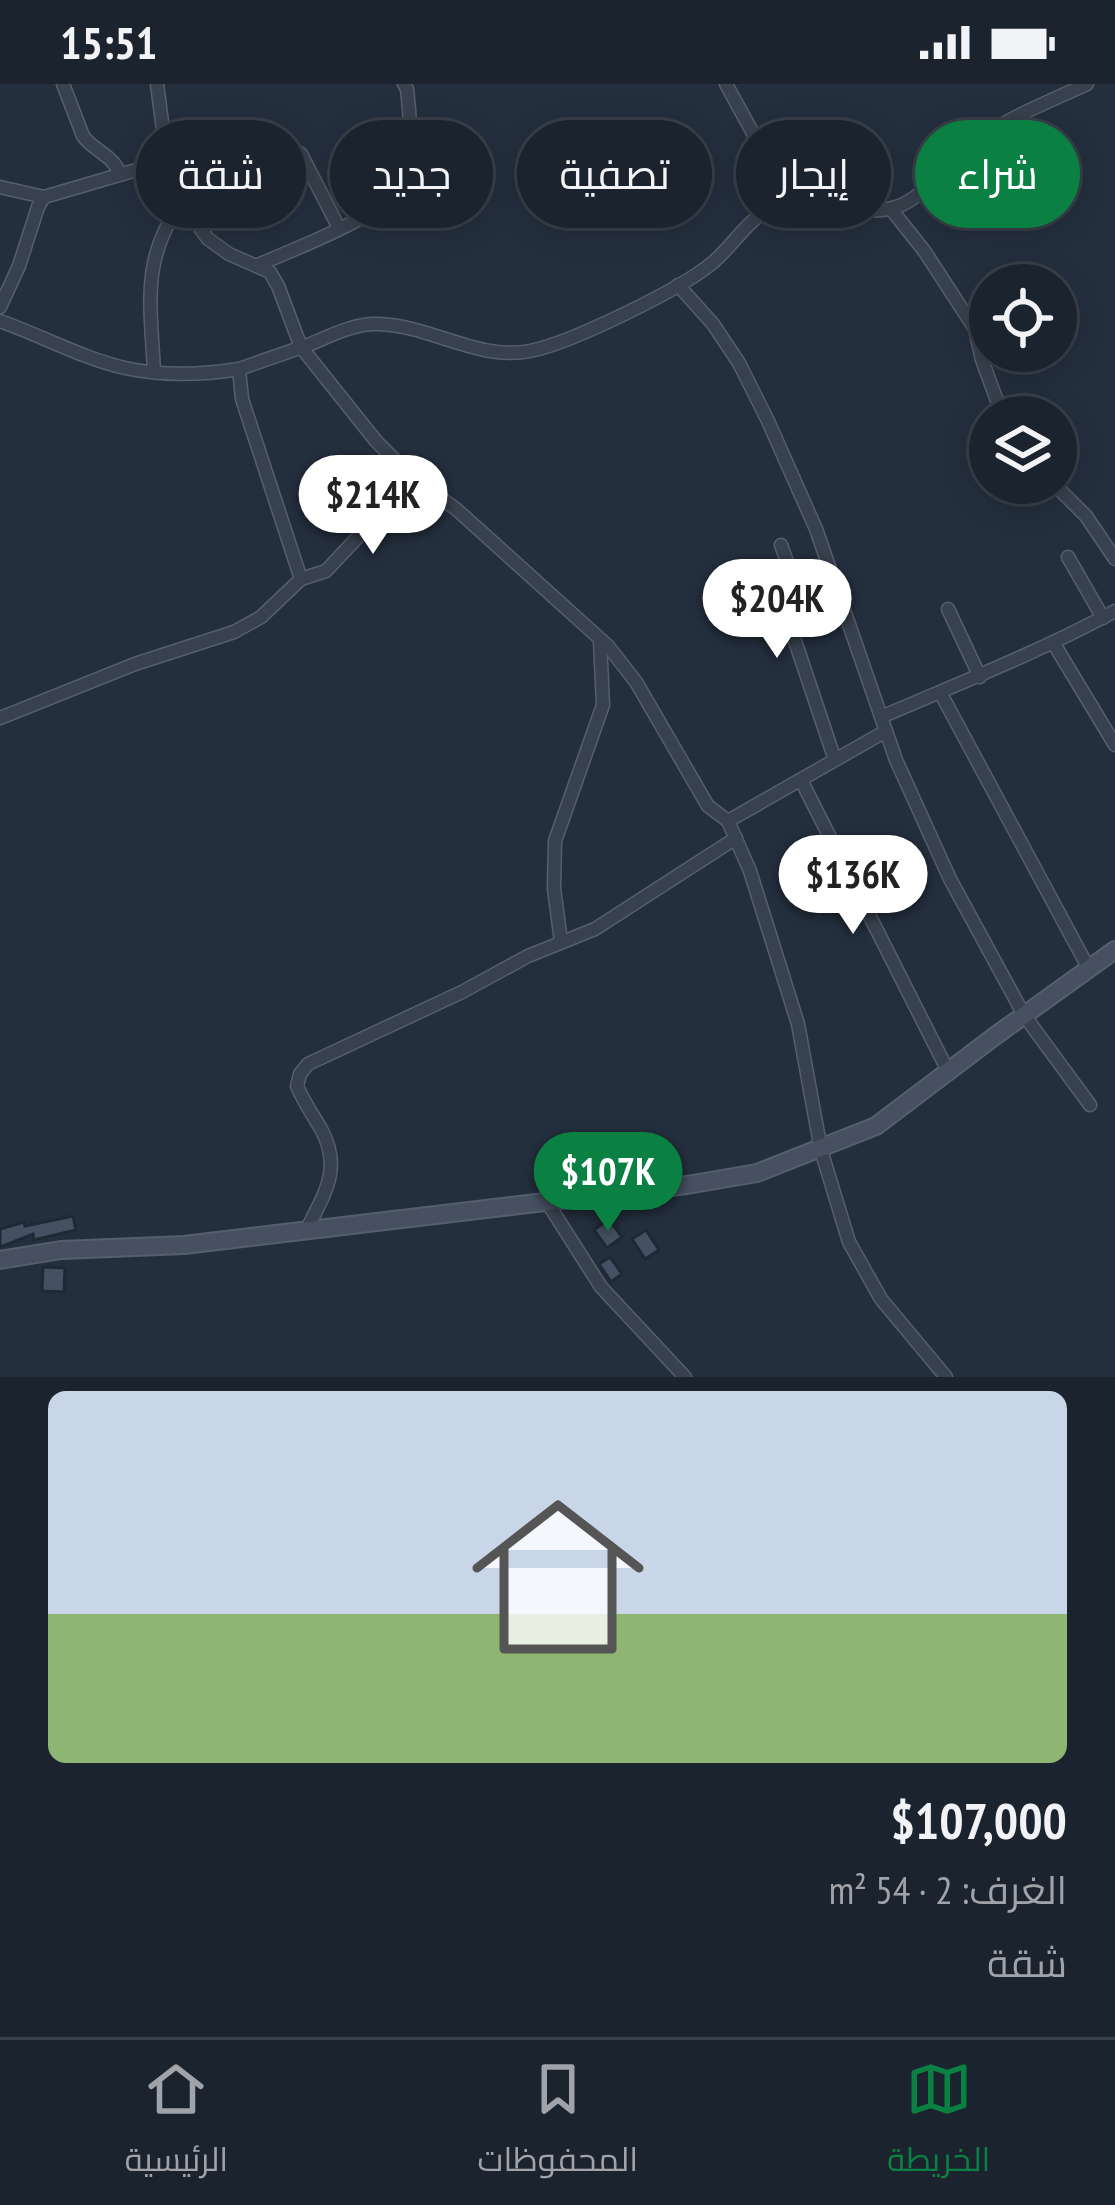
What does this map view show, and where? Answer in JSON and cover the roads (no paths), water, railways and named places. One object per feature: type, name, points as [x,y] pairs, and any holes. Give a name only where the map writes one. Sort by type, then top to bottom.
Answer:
[{"type":"street","points":[[63,84],[83,136],[110,156],[120,174]]},
{"type":"street","points":[[157,84],[162,120]]},
{"type":"street","points":[[404,84],[410,120]]},
{"type":"street","points":[[726,84],[746,120]]},
{"type":"street","points":[[995,396],[975,329],[891,209],[906,203],[974,143],[1010,120],[1087,84]]},
{"type":"street","points":[[306,164],[330,210]]},
{"type":"street","points":[[0,187],[44,197],[136,170]]},
{"type":"street","points":[[0,307],[44,197]]},
{"type":"street","points":[[154,372],[149,279],[164,228]]},
{"type":"street","points":[[200,228],[229,254],[270,272],[301,347],[376,441],[599,639],[636,682],[708,806],[728,821],[750,871],[798,1024],[821,1150],[849,1242],[881,1299],[946,1377]]},
{"type":"street","points":[[258,265],[339,228]]},
{"type":"street","points":[[0,321],[122,367],[154,372],[239,369],[374,323],[477,349],[530,351],[555,344],[678,285],[726,252],[748,228]]},
{"type":"street","points":[[678,285],[739,363],[768,421],[816,529],[896,760],[950,879],[1024,1016],[1090,1105]]},
{"type":"street","points":[[239,369],[242,399],[301,579]]},
{"type":"street","points":[[0,718],[135,664],[234,632],[261,617],[301,579],[326,571],[413,478]]},
{"type":"street","points":[[1074,504],[1110,541],[1115,559]]},
{"type":"street","points":[[782,545],[798,592],[789,622],[836,760]]},
{"type":"street","points":[[728,821],[836,760],[884,724],[940,692],[1054,644],[1109,614],[1069,557]]},
{"type":"street","points":[[948,610],[980,677]]},
{"type":"street","points":[[561,942],[554,841],[603,705],[599,639]]},
{"type":"street","points":[[1054,644],[1115,745]]},
{"type":"street","points":[[940,692],[1089,969]]},
{"type":"street","points":[[801,780],[948,1071]]},
{"type":"street","points":[[307,1231],[333,1168],[324,1135],[297,1086],[308,1064],[528,956],[595,929],[736,838]]},
{"type":"street","points":[[0,1260],[61,1250],[184,1245],[307,1231],[757,1173],[876,1126],[1115,950]]},
{"type":"street","points":[[547,1202],[601,1287],[685,1377]]}]
